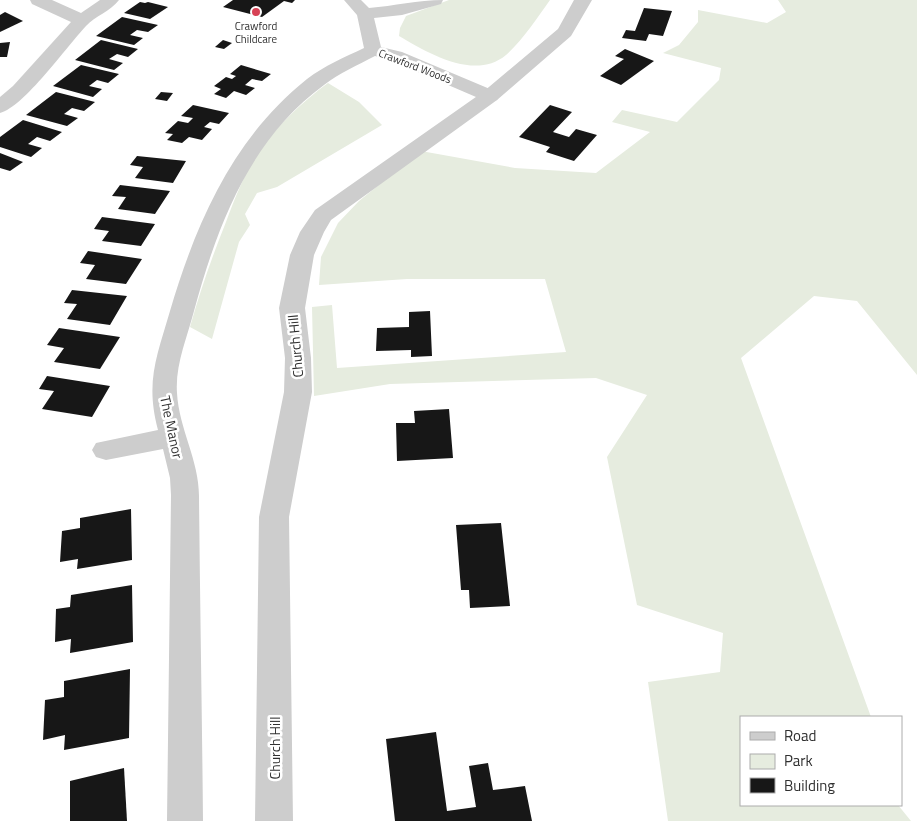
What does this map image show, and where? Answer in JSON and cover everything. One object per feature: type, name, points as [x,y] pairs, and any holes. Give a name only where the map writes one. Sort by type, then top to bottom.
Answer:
[{"type":"street","points":[[38,0],[82,20]]},
{"type":"street","points":[[0,107],[26,84],[82,20],[111,0]]},
{"type":"street","points":[[352,0],[365,14],[402,10],[435,0]]},
{"type":"street","name":"Church Hill","points":[[274,821],[274,517],[298,392],[298,358],[292,308],[302,255],[312,232],[323,215],[384,168],[490,96],[565,32],[583,0]]},
{"type":"street","name":"Crawford Woods","points":[[365,14],[373,50],[396,56],[490,96]]},
{"type":"street","name":"The Manor","points":[[185,821],[185,496],[184,479],[172,437],[164,392],[170,350],[208,231],[238,167],[276,117],[298,96],[315,82],[373,50]]},
{"type":"street","points":[[106,450],[172,437]]},
{"type":"green space","points":[[449,0],[550,0],[524,36],[506,55],[494,62],[466,65],[437,56],[399,36],[400,28],[406,16]]},
{"type":"green space","points":[[778,0],[917,0],[917,375],[857,301],[814,296],[741,358],[871,716],[740,716],[740,806],[899,806],[911,821],[668,821],[648,682],[720,672],[723,633],[637,605],[607,457],[647,395],[596,378],[390,384],[314,396],[312,307],[332,305],[337,368],[566,352],[545,279],[407,279],[319,285],[321,257],[338,223],[359,201],[421,151],[515,168],[596,173],[650,132],[612,122],[622,110],[677,122],[719,80],[721,68],[663,53],[679,45],[698,22],[698,10],[767,23],[786,12]]},
{"type":"green space","points":[[328,83],[359,102],[382,125],[277,187],[257,193],[245,214],[250,225],[239,242],[212,339],[190,327],[211,261],[242,182],[254,159],[269,138],[298,108]]},
{"type":"building","name":"Crawford Childcare","points":[[233,0],[295,0],[292,3],[284,1],[262,17],[223,7]]},
{"type":"building","points":[[140,2],[168,7],[150,19],[124,13]]},
{"type":"building","points":[[644,8],[672,11],[663,36],[649,34],[646,41],[622,38],[626,30],[635,31]]},
{"type":"building","points":[[5,12],[23,21],[0,32],[0,15]]},
{"type":"building","points":[[122,17],[158,25],[148,32],[137,30],[130,35],[143,38],[134,45],[96,36]]},
{"type":"building","points":[[101,40],[138,49],[128,57],[117,54],[109,59],[123,63],[114,70],[75,60]]},
{"type":"building","points":[[223,40],[232,43],[224,49],[215,47]]},
{"type":"building","points":[[10,42],[7,57],[0,57],[0,43]]},
{"type":"building","points":[[625,49],[654,61],[621,85],[600,76],[624,59],[615,56]]},
{"type":"building","points":[[81,65],[119,74],[108,83],[97,80],[89,86],[102,89],[93,97],[53,86]]},
{"type":"building","points":[[241,65],[271,74],[262,81],[252,79],[245,85],[255,88],[246,95],[234,91],[226,98],[214,94],[221,89],[214,86],[226,77],[232,79],[236,76],[230,74]]},
{"type":"building","points":[[56,92],[95,102],[84,111],[72,108],[64,114],[78,118],[67,126],[26,115]]},
{"type":"building","points":[[161,92],[173,93],[167,101],[155,99]]},
{"type":"building","points":[[193,105],[229,113],[219,124],[210,122],[204,127],[212,129],[202,140],[189,137],[182,143],[167,140],[173,134],[165,133],[178,121],[188,123],[193,118],[181,116]]},
{"type":"building","points":[[550,105],[572,112],[553,132],[569,137],[576,129],[597,135],[574,161],[546,152],[550,147],[519,137]]},
{"type":"building","points":[[23,120],[62,132],[50,141],[37,137],[28,144],[42,148],[31,157],[0,147],[0,137]]},
{"type":"building","points":[[0,153],[23,162],[10,171],[0,168]]},
{"type":"building","points":[[137,156],[186,161],[173,183],[135,178],[143,167],[130,165]]},
{"type":"building","points":[[120,185],[170,191],[155,214],[118,209],[126,197],[112,196]]},
{"type":"building","points":[[102,217],[155,224],[141,246],[102,241],[109,231],[94,229]]},
{"type":"building","points":[[88,251],[142,259],[126,284],[86,279],[95,265],[80,263]]},
{"type":"building","points":[[72,290],[127,296],[110,325],[67,319],[77,304],[64,303]]},
{"type":"building","points":[[430,311],[432,356],[411,357],[411,350],[376,351],[377,328],[409,327],[409,312]]},
{"type":"building","points":[[59,328],[120,337],[100,369],[54,362],[64,348],[47,345]]},
{"type":"building","points":[[47,376],[110,386],[92,417],[42,409],[54,391],[39,389]]},
{"type":"building","points":[[449,409],[453,458],[397,461],[396,423],[415,423],[414,411]]},
{"type":"building","points":[[131,509],[132,560],[77,569],[78,559],[60,562],[62,531],[80,528],[80,518]]},
{"type":"building","points":[[501,523],[510,606],[470,608],[469,590],[461,590],[456,525]]},
{"type":"building","points":[[132,585],[133,642],[70,653],[71,639],[55,642],[56,609],[70,607],[71,595]]},
{"type":"building","points":[[130,669],[129,738],[64,750],[65,735],[43,740],[45,700],[64,697],[64,681]]},
{"type":"building","points":[[436,732],[447,811],[476,807],[469,766],[488,763],[493,790],[525,786],[532,821],[395,821],[386,739]]},
{"type":"building","points":[[124,768],[127,821],[70,821],[70,781]]},
{"type":"place","name":"Crawford Childcare","points":[[256,12]]}]
